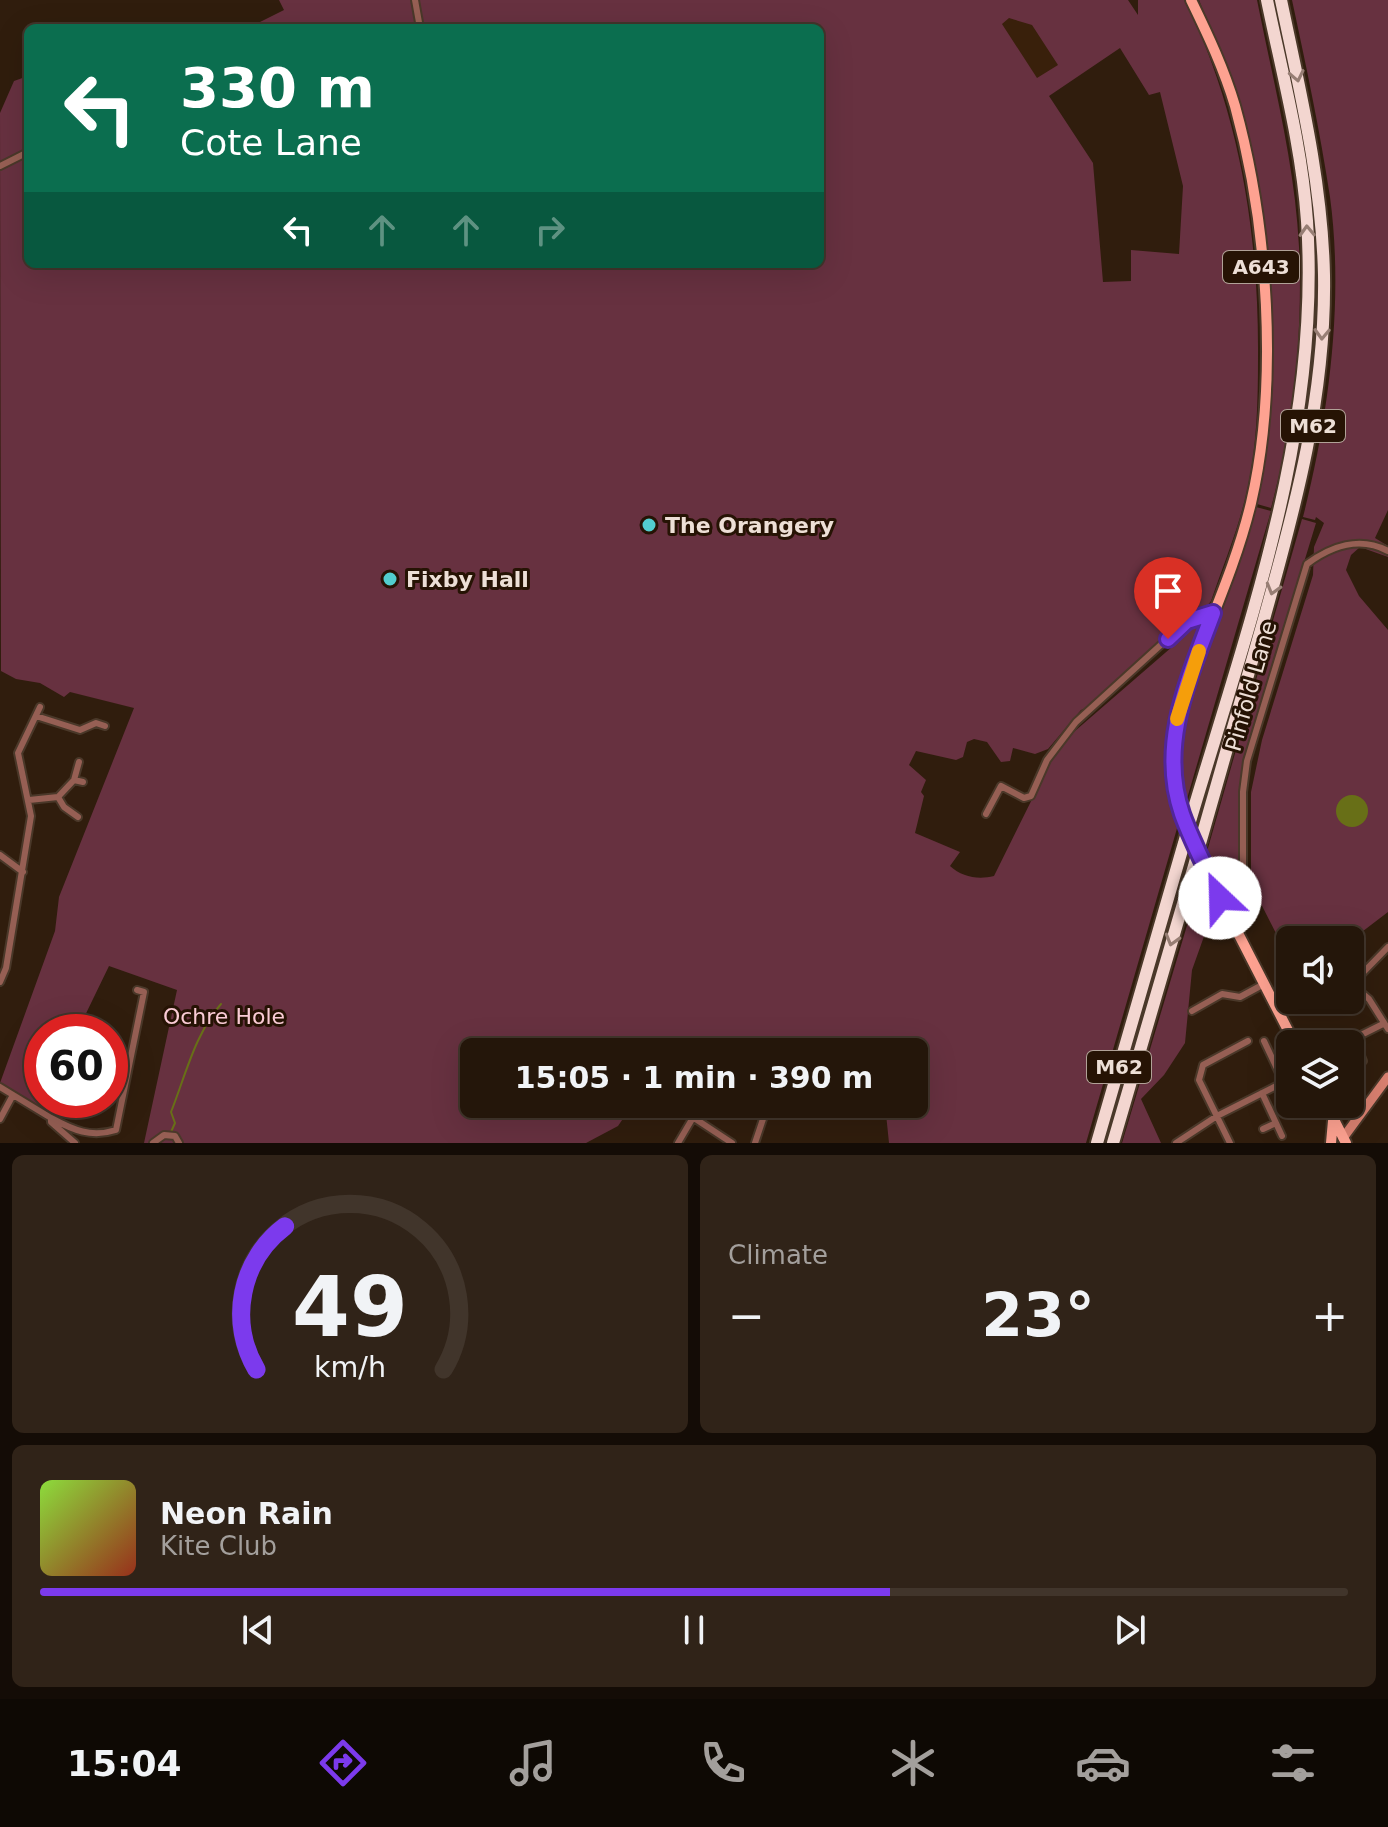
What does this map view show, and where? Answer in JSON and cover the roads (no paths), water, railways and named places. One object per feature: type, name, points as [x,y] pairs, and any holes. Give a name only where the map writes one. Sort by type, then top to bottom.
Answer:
[{"type":"highway","name":"M62","points":[[1097,1143],[1278,518],[1301,404],[1307,328],[1307,219],[1296,141],[1267,0]]},
{"type":"highway","name":"M62","points":[[1113,1143],[1297,504],[1316,408],[1324,276],[1321,214],[1311,140],[1281,0]]},
{"type":"main road","name":"A643","points":[[1191,0],[1223,70],[1246,151],[1257,219],[1264,316],[1263,430],[1256,480],[1243,531],[1179,708],[1172,762],[1183,816],[1220,898],[1288,1030]]},
{"type":"main road","points":[[1343,1141],[1388,1077]]},
{"type":"main road","points":[[1333,1119],[1343,1141]]},
{"type":"main road","points":[[1331,1143],[1333,1119]]},
{"type":"street","points":[[415,0],[419,24]]},
{"type":"street","points":[[0,166],[24,154]]},
{"type":"street","name":"Pinfold Lane","points":[[1220,898],[1239,885],[1243,875],[1243,792],[1247,761],[1307,564],[1332,549],[1360,543],[1373,543],[1388,551]]},
{"type":"street","points":[[986,814],[1001,786],[1024,798],[1031,796],[1047,760],[1076,722],[1187,621],[1213,613]]},
{"type":"street","points":[[0,982],[6,968],[31,816],[18,753],[21,741],[40,707]]},
{"type":"street","points":[[36,716],[80,730],[96,720],[105,726]]},
{"type":"street","points":[[29,800],[58,797],[74,780],[79,762]]},
{"type":"street","points":[[74,780],[83,782]]},
{"type":"street","points":[[58,797],[64,807],[78,817]]},
{"type":"street","points":[[0,855],[23,872]]},
{"type":"street","points":[[1364,967],[1388,947]]},
{"type":"street","points":[[1192,1011],[1222,994],[1240,997],[1264,984]]},
{"type":"street","points":[[128,1064],[144,992],[137,990]]},
{"type":"street","points":[[1364,995],[1386,1027],[1364,1035]]},
{"type":"street","points":[[1232,1038],[1236,1047]]},
{"type":"street","points":[[1230,1143],[1199,1080],[1199,1071],[1203,1065],[1248,1041]]},
{"type":"street","points":[[1264,1041],[1276,1063]]},
{"type":"street","points":[[1176,1143],[1217,1116],[1276,1086]]},
{"type":"street","points":[[0,1087],[24,1102]]},
{"type":"street","points":[[1262,1093],[1282,1136]]},
{"type":"street","points":[[0,1119],[13,1095]]},
{"type":"street","points":[[51,1118],[69,1128],[97,1136],[116,1130],[118,1118]]},
{"type":"street","points":[[51,1118],[57,1130],[75,1143]]},
{"type":"street","points":[[678,1143],[694,1118],[732,1143]]},
{"type":"street","points":[[755,1143],[763,1118]]},
{"type":"street","points":[[1263,1129],[1276,1123]]},
{"type":"street","points":[[1192,1131],[1198,1141]]},
{"type":"street","points":[[153,1143],[164,1135],[175,1136],[179,1143]]},
{"type":"waterway","points":[[171,1132],[175,1123],[171,1112],[192,1055],[204,1028],[221,1004]]},
{"type":"place","name":"The Orangery","points":[[649,525]]},
{"type":"place","name":"Fixby Hall","points":[[390,579]]},
{"type":"park label","name":"Ochre Hole","points":[[224,1016]]}]
